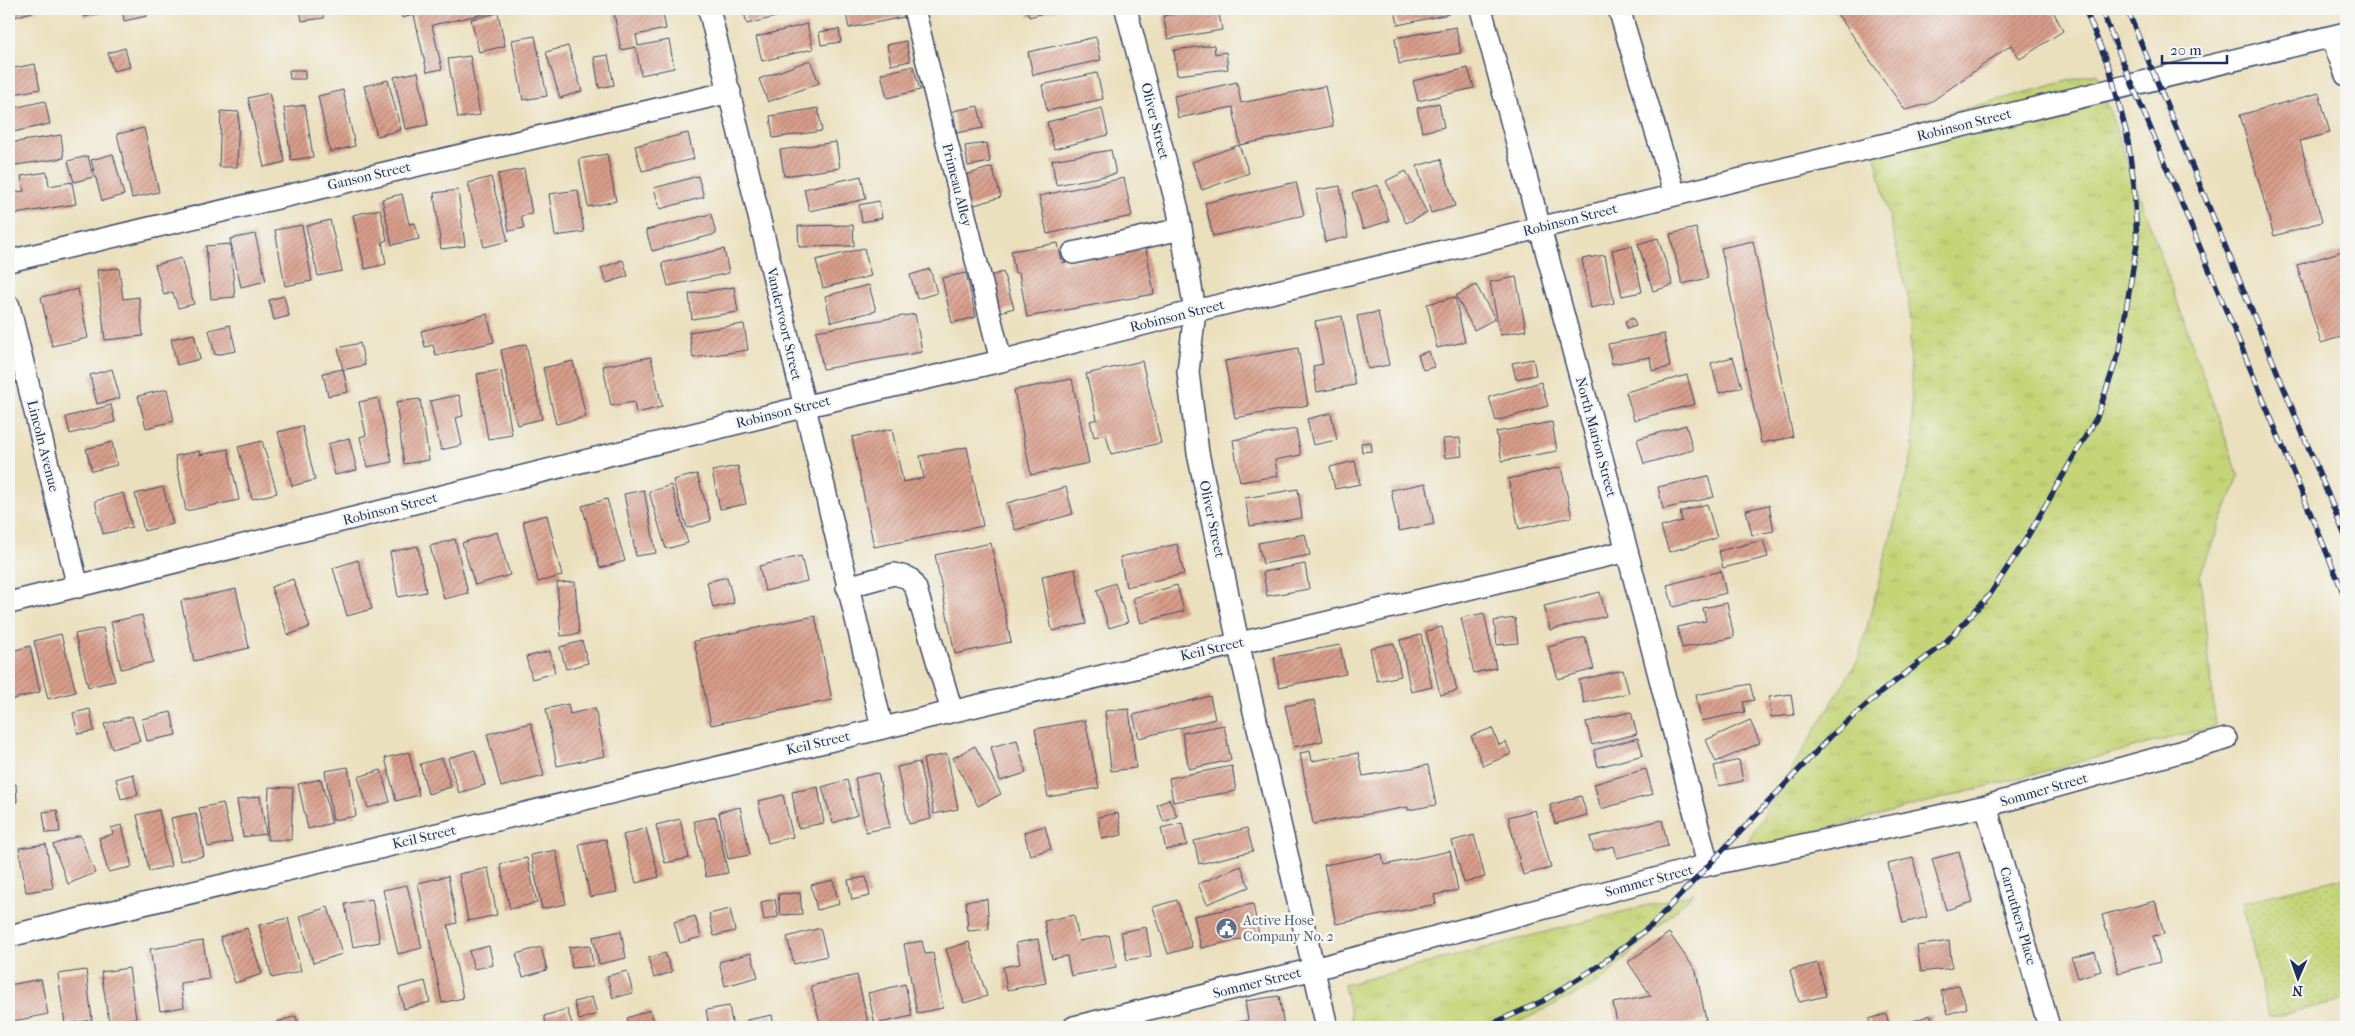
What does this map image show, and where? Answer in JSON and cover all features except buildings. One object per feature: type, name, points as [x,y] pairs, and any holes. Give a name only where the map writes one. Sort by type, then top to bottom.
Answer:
[{"type":"street","name":"Vandervoort Street","points":[[709,9],[803,407],[882,727]]},
{"type":"street","name":"Primeau Alley","points":[[914,9],[1000,361]]},
{"type":"street","name":"Oliver Street","points":[[1126,9],[1181,229],[1195,311],[1188,372],[1198,454],[1238,642],[1327,1027]]},
{"type":"street","name":"North Marion Street","points":[[1481,9],[1627,551],[1708,865]]},
{"type":"street","points":[[1619,9],[1675,195]]},
{"type":"street","name":"Robinson Street","points":[[9,603],[803,407],[1000,361],[1195,311],[2339,35]]},
{"type":"street","points":[[2339,35],[2346,75]]},
{"type":"street","name":"Ganson Street","points":[[9,261],[730,92]]},
{"type":"street","points":[[1073,253],[1181,229]]},
{"type":"street","name":"Lincoln Avenue","points":[[9,306],[78,587]]},
{"type":"street","name":"Keil Street","points":[[9,936],[1238,642],[1627,551]]},
{"type":"street","points":[[847,586],[894,574],[909,578],[916,589],[952,711]]},
{"type":"street","name":"Sommer Street","points":[[1074,1027],[1314,969],[1708,865],[1986,806],[2226,739]]},
{"type":"street","name":"Carruthers Place","points":[[1986,806],[2049,1027]]},
{"type":"green space","points":[[2096,73],[2239,476],[2200,575],[2216,726],[1742,851],[1859,658],[1913,451],[1909,301],[1870,135]]},
{"type":"green space","points":[[2346,877],[2346,999],[2269,1018],[2242,902]]},
{"type":"green space","points":[[1694,893],[1600,982],[1509,1027],[1354,1027],[1344,985]]},
{"type":"railway","points":[[1485,1027],[1543,1001],[1600,965],[1652,925],[1831,736],[1880,693],[1944,644],[1989,596],[2026,539],[2097,417],[2119,352],[2137,244],[2134,184],[2127,135],[2110,70],[2085,9]]},
{"type":"railway","points":[[2101,9],[2346,599]]},
{"type":"railway","points":[[2127,9],[2346,538]]},
{"type":"place","name":"Active Hose Company No. 2","points":[[1227,928]]}]
